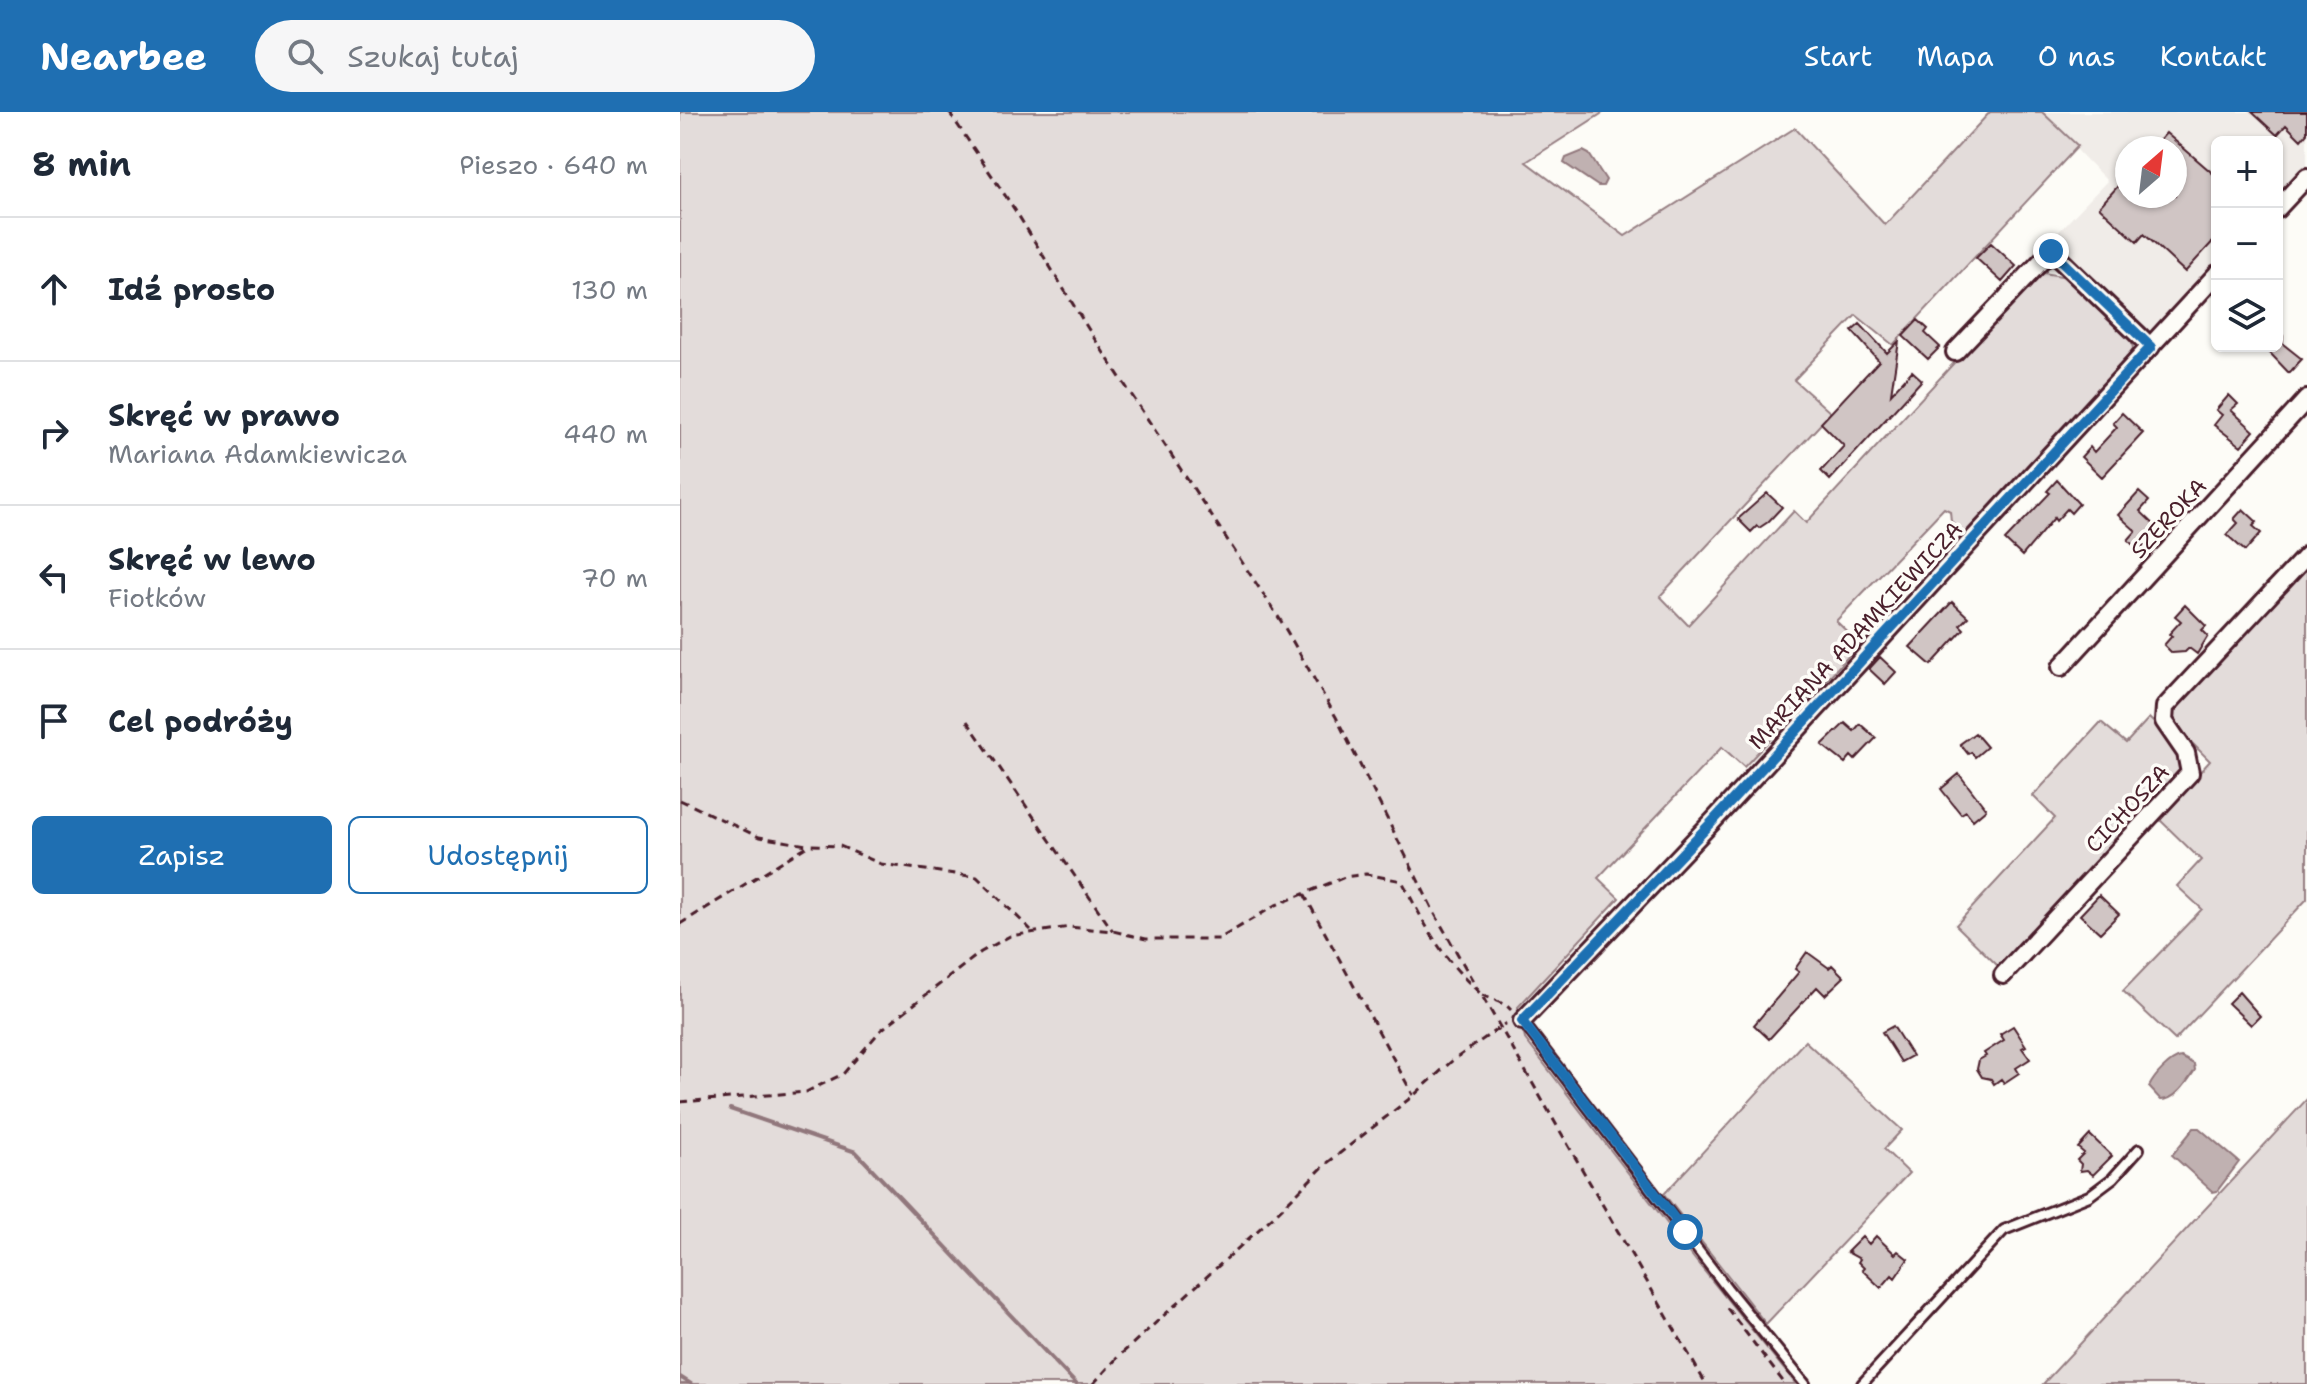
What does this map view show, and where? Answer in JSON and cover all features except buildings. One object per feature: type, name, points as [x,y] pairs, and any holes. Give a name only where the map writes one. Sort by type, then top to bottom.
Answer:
[{"type":"street","points":[[2278,208],[2307,177]]},
{"type":"street","points":[[1955,352],[2051,251],[2151,347]]},
{"type":"street","name":"MARIANA ADAMKIEWICZA","points":[[1522,1021],[1713,821],[2212,280]]},
{"type":"street","name":"SZEROKA","points":[[2061,667],[2307,399]]},
{"type":"street","name":"CICHOSZA","points":[[2003,975],[2190,773],[2186,753],[2164,721],[2165,707],[2307,555]]},
{"type":"lane","points":[[1522,1021],[1614,1143],[1805,1384]]},
{"type":"lane","points":[[1862,1384],[2004,1230],[2089,1196],[2113,1178],[2139,1149]]},
{"type":"path","points":[[949,112],[1281,621],[1336,717],[1435,914],[1706,1384]]},
{"type":"path","points":[[967,721],[1113,931]]},
{"type":"path","points":[[680,800],[759,837],[809,845],[840,846],[881,864],[977,877],[1033,932]]},
{"type":"path","points":[[680,924],[809,845]]},
{"type":"path","points":[[680,1102],[806,1092],[843,1074],[881,1030],[981,952],[1010,936],[1070,927],[1113,931],[1146,939],[1219,939],[1276,905],[1345,877],[1366,874],[1402,881],[1436,947],[1457,973],[1481,994],[1506,1005],[1522,1021]]},
{"type":"path","points":[[1304,894],[1413,1096]]},
{"type":"path","points":[[1093,1384],[1119,1356],[1277,1213],[1326,1164],[1413,1096],[1452,1061],[1508,1021],[1522,1021]]},
{"type":"shaded area","points":[[680,112],[1604,112],[1526,162],[1625,236],[1795,128],[1885,225],[1990,112],[2042,112],[2078,146],[1893,345],[1856,315],[1794,380],[1831,413],[1660,596],[1688,625],[1794,511],[1806,523],[2038,272],[2067,277],[2131,340],[2133,348],[2129,358],[1964,534],[1951,521],[1950,511],[1944,508],[1836,621],[1860,644],[1744,767],[1722,747],[1598,878],[1619,898],[1518,1007],[1525,1039],[1696,1261],[1796,1384],[680,1384]]},
{"type":"shaded area","points":[[2042,112],[2307,112],[2307,166],[2283,192],[2283,136],[2211,136],[2211,270],[2156,330],[2141,328],[2050,241],[2107,181],[2076,149],[2077,146]]},
{"type":"shaded area","points":[[1583,151],[1589,154],[1606,180],[1603,186],[1598,186],[1564,163],[1566,158]]},
{"type":"shaded area","points":[[2307,568],[2307,899],[2175,1040],[2123,991],[2202,909],[2177,886],[2201,860],[2158,818],[2210,761],[2174,725],[2174,710]]},
{"type":"shaded area","points":[[2149,718],[2185,753],[2186,769],[1999,967],[1956,925],[2055,818],[2033,796],[2101,722],[2126,743]]},
{"type":"shaded area","points":[[1805,1041],[1902,1130],[1884,1149],[1909,1173],[1766,1324],[1664,1194]]},
{"type":"shaded area","points":[[2181,1057],[2194,1064],[2195,1070],[2176,1094],[2161,1100],[2149,1087],[2163,1069]]},
{"type":"shaded area","points":[[2307,1099],[2307,1384],[2043,1384]]},
{"type":"shaded area","points":[[2194,1128],[2199,1128],[2239,1162],[2217,1191],[2213,1192],[2172,1155]]},
{"type":"waterway","points":[[730,1109],[856,1152],[1076,1384]]},
{"type":"waterway","points":[[680,1377],[691,1384]]},
{"type":"route","points":[[1685,1232],[1522,1021],[1713,821],[2151,347],[2051,251]]}]
